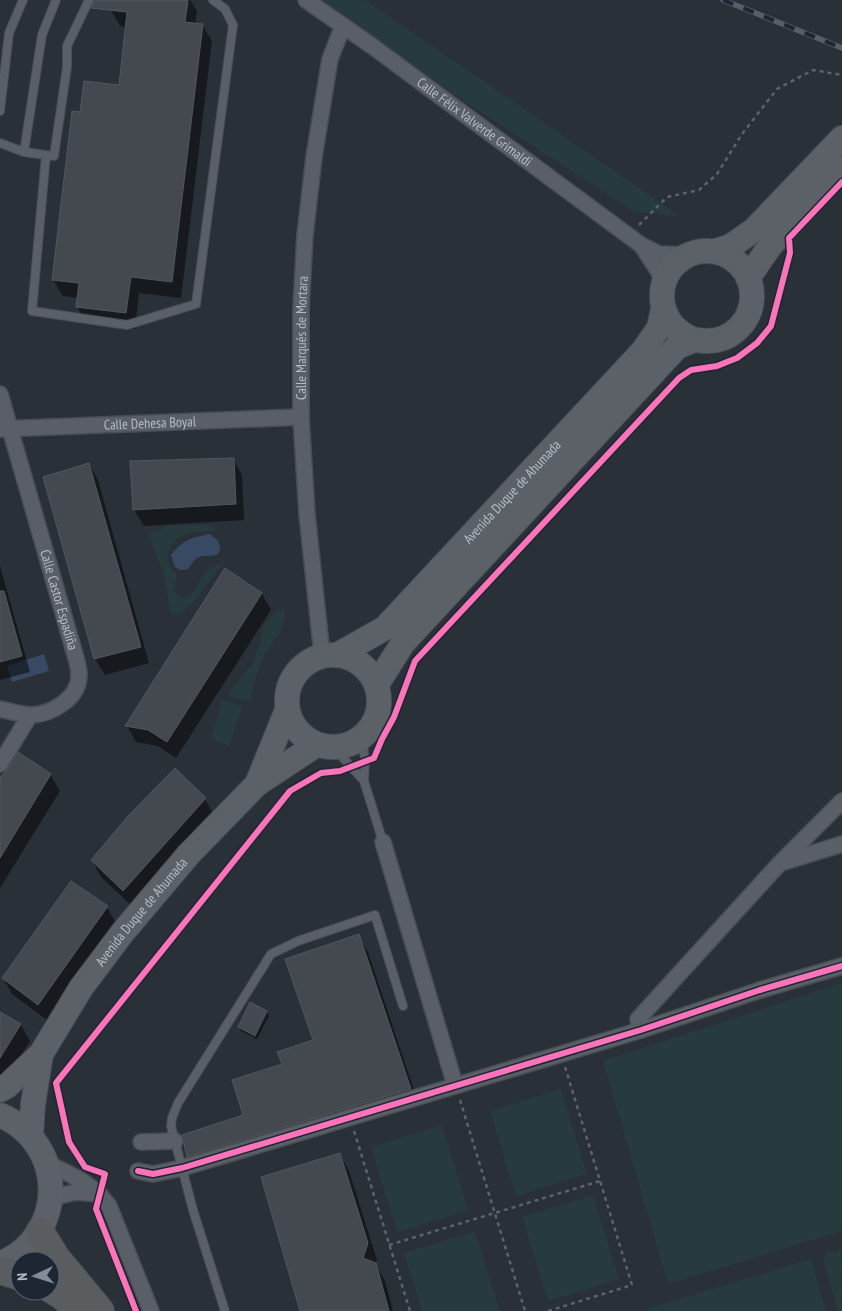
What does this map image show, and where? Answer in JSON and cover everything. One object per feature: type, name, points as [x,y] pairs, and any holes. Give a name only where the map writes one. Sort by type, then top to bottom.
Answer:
[{"type":"highway","points":[[40,1232],[56,1258],[100,1311]]},
{"type":"highway","points":[[60,1294],[79,1311]]},
{"type":"main road","points":[[716,251],[731,246],[754,230],[842,138]]},
{"type":"main road","points":[[748,278],[770,246],[842,169]]},
{"type":"main road","points":[[704,250],[716,251],[736,261],[748,278],[752,297],[751,307],[742,325],[727,337],[705,341],[694,340],[682,334],[674,327],[663,309],[662,294],[664,282],[676,262],[686,255],[704,250]]},
{"type":"main road","name":"Avenida Duque de Ahumada","points":[[330,654],[385,628],[643,351],[659,328],[663,309]]},
{"type":"main road","name":"Avenida Duque de Ahumada","points":[[377,684],[403,643],[676,347],[694,340]]},
{"type":"main road","points":[[330,654],[357,660],[369,670],[377,684],[380,702],[377,717],[368,732],[352,744],[325,746],[302,736],[293,725],[288,710],[287,693],[293,678],[306,663],[330,654]]},
{"type":"main road","name":"Avenida Duque de Ahumada","points":[[257,784],[288,710]]},
{"type":"main road","name":"Avenida Duque de Ahumada","points":[[0,1090],[8,1086],[41,1054],[81,988],[123,932],[189,854],[257,784],[325,746]]},
{"type":"main road","name":"Avenida Duque de Ahumada","points":[[31,1135],[33,1104],[41,1054]]},
{"type":"main road","points":[[0,1115],[13,1120],[31,1135],[47,1163],[52,1186],[49,1210],[40,1232],[27,1248],[10,1260],[0,1264]]},
{"type":"street","name":"Calle Félix Valverde Grimaldi","points":[[306,0],[641,245],[659,254],[686,255]]},
{"type":"street","name":"Calle Marqués de Mortara","points":[[330,654],[307,514],[301,418],[301,308],[314,157],[330,59],[343,26]]},
{"type":"street","name":"Calle Félix Valverde Grimaldi","points":[[641,245],[664,282]]},
{"type":"street","name":"Calle Castor Espadiña","points":[[0,394],[5,429],[76,658],[79,675],[74,692],[62,704],[50,712],[30,715],[0,709]]},
{"type":"street","name":"Calle Dehesa Boyal","points":[[5,429],[301,418]]},
{"type":"street","points":[[0,764],[30,715]]},
{"type":"street","points":[[641,1030],[638,1019],[781,862],[842,801]]},
{"type":"street","points":[[383,842],[455,1085]]},
{"type":"street","points":[[781,862],[842,844]]},
{"type":"street","points":[[138,1171],[153,1174],[182,1168],[641,1030],[760,990],[842,966]]},
{"type":"street","points":[[141,1142],[175,1141]]},
{"type":"street","points":[[47,1163],[88,1184],[100,1194],[109,1206],[151,1311]]},
{"type":"street","points":[[50,1198],[76,1192],[100,1194]]},
{"type":"lane","points":[[0,112],[9,33],[23,0]]},
{"type":"lane","points":[[24,152],[42,35],[56,0]]},
{"type":"lane","points":[[0,143],[24,152],[54,156],[67,67],[67,46],[89,0]]},
{"type":"lane","points":[[46,155],[32,311],[127,325],[196,304],[233,24],[225,9],[213,0]]},
{"type":"lane","points":[[362,736],[365,761],[364,781],[383,842]]},
{"type":"lane","points":[[325,746],[364,781]]},
{"type":"lane","points":[[225,1311],[175,1141],[172,1118],[178,1103],[271,954],[298,941],[375,915],[403,1006]]},
{"type":"path","points":[[628,235],[667,197],[699,190],[717,174],[742,134],[776,89],[813,70],[842,75]]},
{"type":"path","points":[[548,1311],[632,1285],[561,1054]]},
{"type":"path","points":[[455,1085],[525,1311]]},
{"type":"path","points":[[350,1118],[410,1311]]},
{"type":"path","points":[[389,1245],[600,1181]]},
{"type":"green space","points":[[308,0],[365,0],[680,216],[635,212]]},
{"type":"green space","points":[[216,525],[215,531],[184,535],[170,547],[168,563],[177,575],[173,591],[181,599],[192,594],[206,571],[225,560],[193,603],[180,614],[171,615],[164,575],[149,534],[168,526]]},
{"type":"green space","points":[[285,607],[284,623],[262,660],[250,702],[230,697],[231,689],[251,666],[260,643],[263,627],[275,613]]},
{"type":"green space","points":[[222,700],[242,707],[229,746],[211,738]]},
{"type":"green space","points":[[842,983],[842,1231],[668,1284],[603,1061]]},
{"type":"green space","points":[[561,1089],[587,1174],[516,1196],[490,1111]]},
{"type":"green space","points":[[442,1125],[468,1210],[397,1232],[371,1147]]},
{"type":"green space","points":[[593,1195],[619,1279],[548,1301],[522,1217]]},
{"type":"green space","points":[[475,1231],[500,1311],[422,1311],[404,1253]]},
{"type":"green space","points":[[841,1246],[842,1311],[838,1311],[823,1258],[828,1250],[836,1253]]},
{"type":"green space","points":[[811,1259],[826,1311],[649,1311],[649,1308]]},
{"type":"water","points":[[209,534],[216,539],[220,546],[220,550],[216,555],[197,558],[188,569],[181,570],[175,567],[171,555],[179,546],[192,538]]},
{"type":"water","points":[[44,654],[49,671],[12,682],[7,666]]},
{"type":"building","points":[[95,0],[188,0],[185,22],[203,24],[172,282],[131,277],[126,313],[76,307],[79,283],[52,280],[72,111],[80,112],[84,81],[119,85],[127,12],[91,8]]},
{"type":"building","points":[[234,458],[236,504],[133,510],[130,461]]},
{"type":"building","points":[[89,463],[141,647],[94,659],[43,477]]},
{"type":"building","points":[[225,568],[262,593],[167,742],[148,730],[125,726]]},
{"type":"building","points":[[0,591],[4,591],[22,656],[0,662]]},
{"type":"building","points":[[18,752],[51,774],[0,858],[0,777],[8,769]]},
{"type":"building","points":[[175,768],[206,798],[123,891],[91,860],[129,815]]},
{"type":"building","points":[[71,881],[108,906],[38,1005],[2,978]]},
{"type":"building","points":[[359,934],[411,1089],[187,1157],[182,1135],[243,1115],[232,1080],[282,1064],[277,1052],[313,1040],[285,959]]},
{"type":"building","points":[[250,1002],[267,1011],[255,1036],[238,1027]]},
{"type":"building","points":[[0,1012],[21,1024],[0,1058]]},
{"type":"building","points":[[340,1153],[368,1243],[363,1258],[376,1263],[389,1311],[300,1311],[261,1177]]},
{"type":"railway","points":[[723,0],[842,48]]},
{"type":"cycle path","points":[[136,1311],[96,1209],[105,1174],[85,1167],[69,1142],[56,1083],[290,791],[321,773],[340,771],[374,758],[394,717],[415,661],[679,378],[691,370],[717,366],[737,358],[757,343],[771,326],[790,253],[789,238],[842,182]]},
{"type":"cycle path","points":[[138,1171],[153,1174],[182,1168],[641,1030],[760,990],[842,966]]}]
